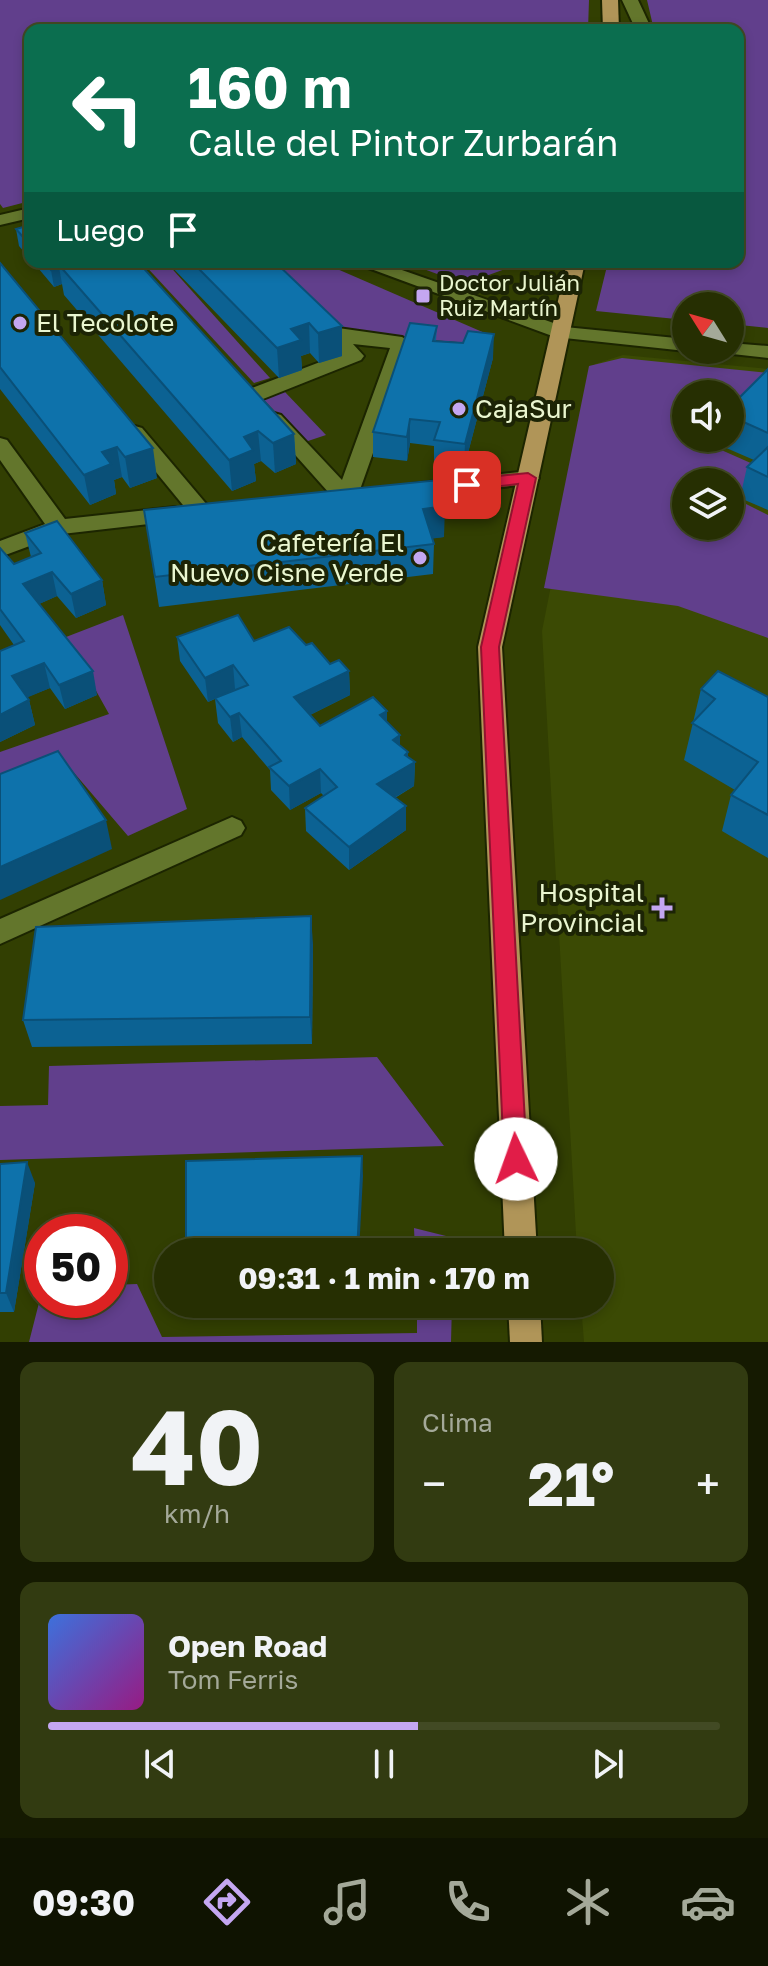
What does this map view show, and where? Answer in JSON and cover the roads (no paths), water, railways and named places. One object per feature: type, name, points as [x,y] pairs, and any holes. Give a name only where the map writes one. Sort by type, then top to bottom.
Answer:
[{"type":"main road","points":[[610,0],[611,24]]},
{"type":"main road","points":[[520,1238],[490,647],[575,268]]},
{"type":"main road","points":[[525,1318],[526,1342]]},
{"type":"street","points":[[630,0],[641,24]]},
{"type":"street","points":[[0,220],[24,214]]},
{"type":"street","points":[[378,268],[562,333],[672,344]]},
{"type":"street","points":[[313,315],[354,356],[245,390],[346,498]]},
{"type":"street","points":[[335,336],[402,343],[346,498]]},
{"type":"street","points":[[744,350],[768,352]]},
{"type":"street","points":[[118,414],[200,511]]},
{"type":"street","points":[[0,445],[59,527]]},
{"type":"street","points":[[317,500],[528,478]]},
{"type":"street","points":[[0,549],[59,527],[229,508]]},
{"type":"street","points":[[0,932],[232,828]]},
{"type":"place","name":"Doctor Julián Ruiz Martín","points":[[423,296]]},
{"type":"place","name":"El Tecolote","points":[[20,323]]},
{"type":"place","name":"CajaSur","points":[[459,409]]},
{"type":"place","name":"Cafetería El Nuevo Cisne Verde","points":[[420,558]]},
{"type":"place","name":"Hospital Provincial","points":[[662,908]]}]
